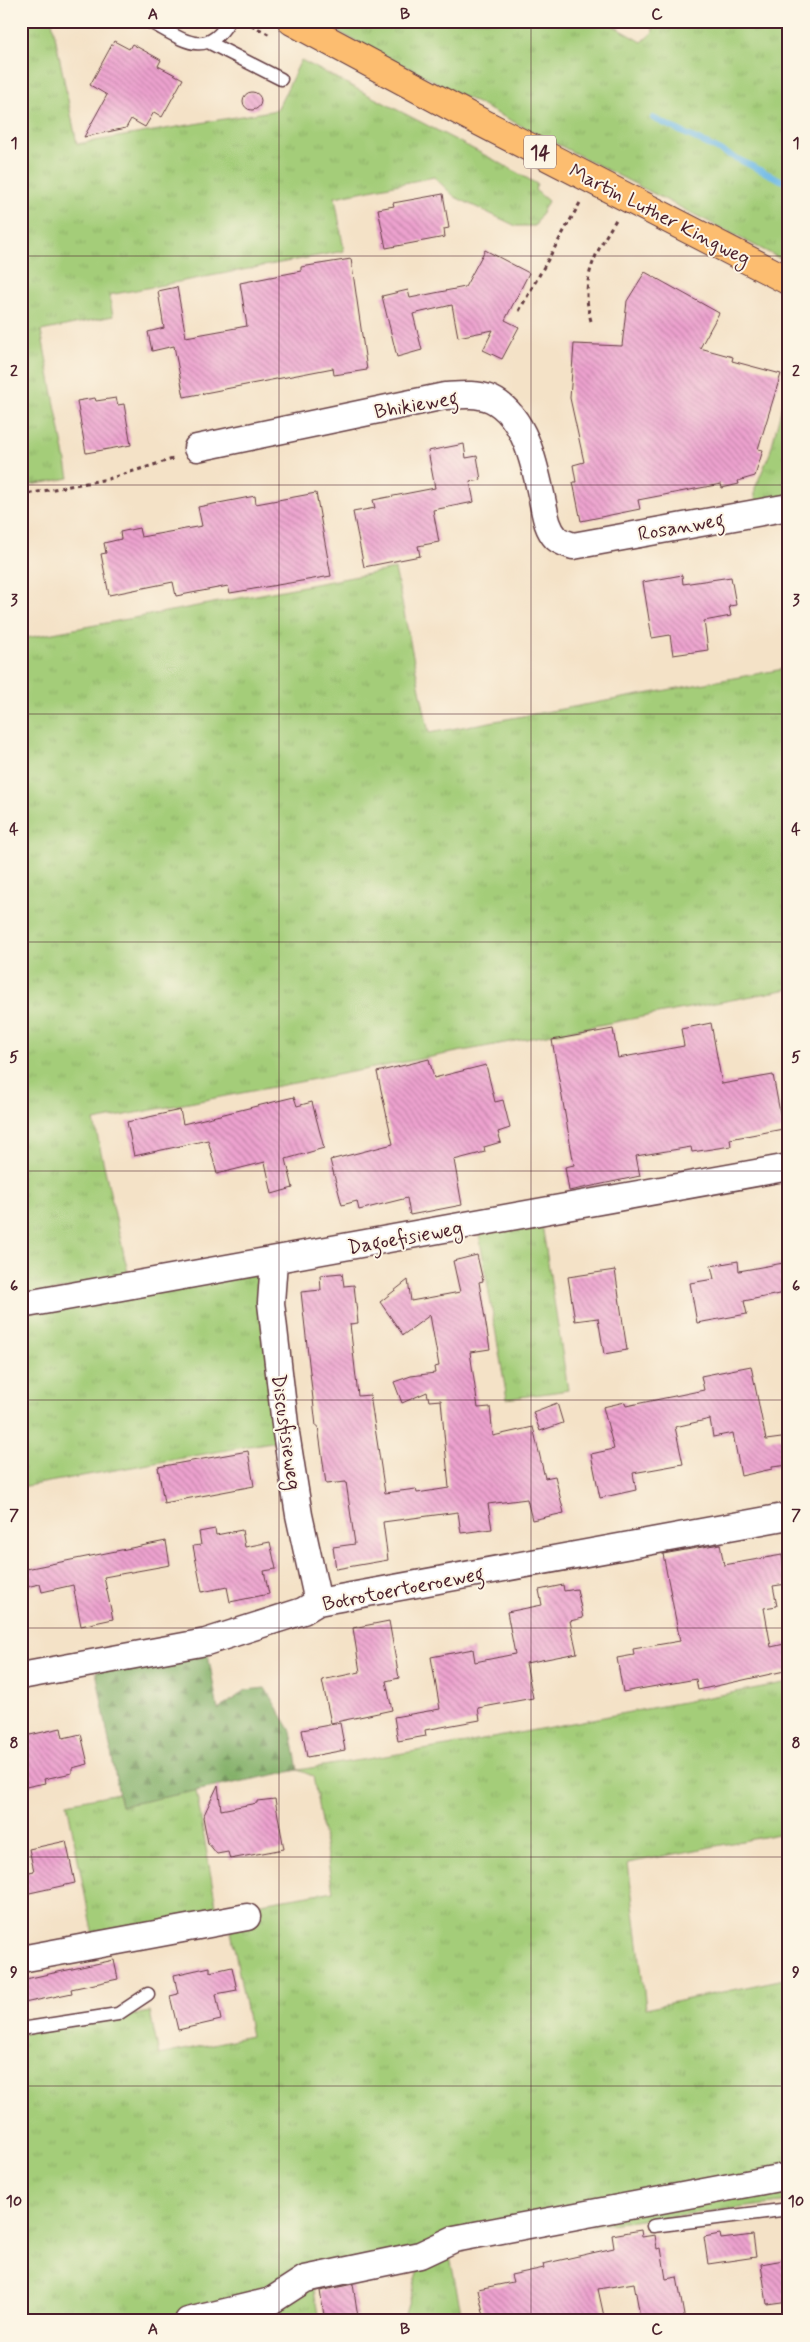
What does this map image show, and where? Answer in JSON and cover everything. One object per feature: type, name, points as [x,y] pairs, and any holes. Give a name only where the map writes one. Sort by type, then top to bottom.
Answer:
[{"type":"main road","name":"Martin Luther Kingweg","points":[[292,21],[467,115],[789,281]]},
{"type":"street","name":"Bhikieweg","points":[[197,448],[446,396],[479,396],[491,399],[506,409],[519,428],[532,460],[547,523],[556,539],[573,546]]},
{"type":"street","name":"Rosanweg","points":[[573,546],[789,506]]},
{"type":"street","name":"Dagoefisieweg","points":[[21,1306],[789,1167]]},
{"type":"street","name":"Discusfisieweg","points":[[274,1261],[271,1304],[286,1433],[299,1516],[318,1602]]},
{"type":"street","name":"Botrotoertoeroeweg","points":[[21,1676],[206,1642],[302,1611],[318,1602],[789,1516]]},
{"type":"street","points":[[21,1959],[247,1916]]},
{"type":"street","points":[[188,2321],[271,2300],[305,2279],[420,2255],[454,2240],[789,2176]]},
{"type":"lane","points":[[148,21],[195,45],[210,42],[224,30],[229,21]]},
{"type":"lane","points":[[210,42],[281,79]]},
{"type":"lane","points":[[21,2029],[118,2014],[148,1994]]},
{"type":"lane","points":[[652,2226],[789,2209]]},
{"type":"lane","points":[[780,2321],[789,2319]]},
{"type":"path","points":[[519,311],[583,198]]},
{"type":"path","points":[[591,321],[586,291],[595,254],[618,217]]},
{"type":"path","points":[[21,495],[108,479],[170,461],[197,448]]},
{"type":"green space","points":[[21,21],[52,21],[77,144],[277,110],[301,60],[537,184],[535,190],[548,201],[535,226],[516,226],[455,197],[434,177],[335,197],[344,251],[109,295],[113,316],[41,331],[69,478],[21,487]]},
{"type":"green space","points":[[317,21],[605,21],[642,42],[653,32],[652,21],[789,21],[789,263]]},
{"type":"green space","points":[[789,378],[789,499],[759,504],[755,497],[755,488],[770,453]]},
{"type":"green space","points":[[395,569],[429,733],[789,668],[789,989],[94,1121],[129,1277],[21,1297],[21,639]]},
{"type":"green space","points":[[541,1218],[568,1390],[507,1399],[478,1228]]},
{"type":"green space","points":[[262,1273],[282,1440],[21,1487],[21,1313]]},
{"type":"green space","points":[[207,1648],[218,1710],[246,1690],[265,1688],[291,1731],[298,1770],[121,1806],[96,1671]]},
{"type":"green space","points":[[789,1682],[789,1832],[628,1863],[646,2008],[789,1978],[789,2170],[203,2311],[171,2321],[21,2321],[21,2034],[150,2012],[159,2055],[251,2036],[230,1926],[258,1919],[255,1904],[333,1891],[313,1776],[298,1770],[466,1743]]},
{"type":"green space","points":[[196,1790],[218,1917],[94,1941],[67,1803],[118,1793],[121,1806]]},
{"type":"green space","points":[[789,2180],[789,2202],[592,2226],[591,2217]]},
{"type":"green space","points":[[448,2247],[463,2321],[398,2321],[404,2317],[421,2263]]},
{"type":"green space","points":[[313,2283],[319,2321],[213,2321]]},
{"type":"building","points":[[114,41],[129,49],[132,44],[161,60],[158,66],[183,79],[162,117],[154,112],[145,127],[131,119],[126,128],[84,137],[107,95],[90,85]]},
{"type":"building","points":[[252,92],[258,95],[261,101],[258,107],[252,110],[246,107],[243,101],[246,95]]},
{"type":"building","points":[[443,194],[449,228],[444,229],[445,237],[386,248],[378,209],[394,206],[393,203]]},
{"type":"building","points":[[485,250],[529,273],[505,320],[519,327],[502,359],[483,350],[493,330],[458,337],[452,305],[413,314],[422,350],[397,357],[382,296],[408,290],[410,298],[465,287]]},
{"type":"building","points":[[351,259],[367,370],[334,375],[333,368],[184,397],[174,346],[152,351],[148,332],[164,328],[158,291],[177,287],[186,337],[247,326],[240,283],[301,271],[301,267]]},
{"type":"building","points":[[645,272],[719,313],[700,348],[733,357],[732,361],[781,374],[758,449],[763,450],[755,476],[738,481],[739,484],[722,488],[721,484],[638,500],[640,509],[581,521],[573,482],[576,482],[573,465],[584,462],[570,398],[574,344],[622,346],[627,301]]},
{"type":"building","points":[[95,398],[96,401],[116,398],[118,405],[124,404],[131,445],[86,453],[77,401]]},
{"type":"building","points":[[464,444],[466,458],[477,456],[481,480],[470,482],[474,502],[433,510],[439,542],[418,546],[420,556],[364,567],[353,512],[375,508],[373,500],[435,488],[428,451]]},
{"type":"building","points":[[316,493],[331,576],[230,593],[228,586],[176,596],[173,582],[109,595],[101,554],[106,553],[104,543],[121,539],[120,532],[139,528],[141,537],[202,526],[198,507],[255,496],[256,504]]},
{"type":"building","points":[[682,575],[683,584],[731,577],[736,605],[729,606],[731,616],[704,621],[708,650],[673,655],[670,635],[652,638],[643,582]]},
{"type":"building","points":[[711,1023],[722,1084],[773,1075],[783,1129],[730,1139],[731,1146],[692,1152],[691,1147],[636,1156],[640,1176],[569,1191],[565,1167],[574,1165],[552,1040],[613,1029],[618,1058],[684,1046],[681,1029]]},
{"type":"building","points":[[429,1059],[434,1078],[486,1065],[495,1102],[503,1100],[510,1128],[498,1132],[501,1142],[484,1147],[485,1152],[454,1160],[462,1205],[410,1215],[407,1198],[359,1210],[357,1201],[342,1205],[330,1160],[393,1144],[377,1072]]},
{"type":"building","points":[[294,1097],[297,1106],[312,1102],[324,1148],[286,1159],[293,1188],[272,1194],[265,1162],[217,1174],[208,1140],[134,1156],[127,1122],[180,1110],[183,1124]]},
{"type":"building","points":[[477,1255],[483,1281],[479,1282],[490,1349],[470,1352],[478,1408],[490,1407],[493,1436],[533,1427],[545,1478],[555,1476],[564,1513],[532,1520],[527,1499],[488,1504],[492,1529],[461,1533],[458,1512],[383,1522],[388,1560],[336,1569],[333,1547],[355,1544],[346,1482],[326,1484],[318,1426],[316,1426],[301,1292],[321,1290],[320,1275],[342,1273],[344,1286],[354,1285],[358,1323],[350,1324],[358,1396],[370,1395],[385,1493],[416,1489],[417,1493],[449,1488],[441,1400],[429,1401],[427,1392],[402,1403],[394,1382],[411,1376],[435,1373],[434,1367],[439,1366],[430,1315],[403,1335],[380,1302],[408,1280],[411,1301],[460,1292],[453,1261]]},
{"type":"building","points":[[738,1261],[739,1271],[789,1262],[789,1292],[744,1301],[747,1314],[697,1323],[690,1283],[714,1279],[711,1266]]},
{"type":"building","points":[[615,1270],[627,1350],[604,1354],[598,1318],[575,1321],[568,1277]]},
{"type":"building","points":[[751,1366],[766,1440],[789,1437],[789,1465],[772,1467],[772,1469],[741,1476],[733,1433],[713,1437],[710,1419],[675,1427],[683,1464],[633,1473],[636,1490],[600,1498],[591,1454],[614,1449],[603,1407],[625,1402],[626,1406],[704,1390],[701,1376]]},
{"type":"building","points":[[557,1403],[563,1423],[540,1431],[533,1412]]},
{"type":"building","points":[[248,1451],[254,1486],[164,1503],[158,1467]]},
{"type":"building","points":[[215,1529],[216,1535],[242,1530],[245,1547],[270,1542],[276,1569],[264,1571],[269,1594],[230,1602],[227,1587],[202,1592],[193,1546],[201,1545],[199,1532]]},
{"type":"building","points":[[166,1541],[170,1565],[104,1577],[113,1619],[81,1626],[73,1585],[42,1592],[40,1584],[21,1588],[21,1570]]},
{"type":"building","points":[[720,1544],[724,1565],[782,1555],[787,1584],[773,1586],[777,1606],[764,1608],[771,1647],[789,1643],[789,1670],[698,1690],[696,1679],[623,1692],[617,1658],[634,1655],[633,1649],[680,1641],[663,1554]]},
{"type":"building","points":[[563,1585],[564,1591],[577,1589],[583,1618],[570,1621],[577,1653],[526,1663],[533,1698],[478,1708],[480,1720],[425,1730],[426,1736],[398,1741],[394,1717],[440,1709],[431,1657],[473,1649],[475,1662],[515,1654],[507,1612],[542,1605],[539,1590]]},
{"type":"building","points":[[389,1621],[399,1678],[386,1681],[392,1710],[331,1723],[322,1680],[360,1672],[353,1628]]},
{"type":"building","points":[[340,1723],[345,1750],[307,1757],[302,1730]]},
{"type":"building","points":[[61,1728],[63,1738],[81,1734],[88,1764],[72,1768],[72,1773],[44,1779],[45,1783],[21,1788],[21,1737]]},
{"type":"building","points":[[218,1785],[221,1810],[257,1803],[257,1801],[275,1799],[284,1849],[230,1859],[228,1852],[217,1854],[208,1843],[203,1817]]},
{"type":"building","points":[[66,1841],[75,1883],[25,1894],[21,1874],[34,1871],[29,1849]]},
{"type":"building","points":[[114,1960],[118,1979],[71,1989],[72,1993],[24,2003],[21,1980]]},
{"type":"building","points":[[210,1967],[210,1972],[232,1967],[237,1990],[216,1994],[221,2020],[178,2030],[170,1996],[178,1994],[174,1975]]},
{"type":"building","points":[[641,2230],[642,2237],[655,2235],[657,2249],[661,2248],[666,2279],[677,2277],[685,2321],[641,2321],[634,2283],[598,2289],[605,2321],[485,2321],[478,2289],[513,2282],[511,2275],[544,2268],[543,2264],[614,2248],[612,2235]]},
{"type":"building","points":[[720,2234],[721,2239],[753,2235],[756,2257],[708,2264],[704,2237]]},
{"type":"building","points":[[789,2259],[789,2301],[767,2304],[761,2264]]},
{"type":"building","points":[[353,2284],[358,2317],[325,2321],[320,2291]]},
{"type":"waterway","points":[[653,118],[789,184]]},
{"type":"waterway","points":[[773,2192],[789,2190]]}]
